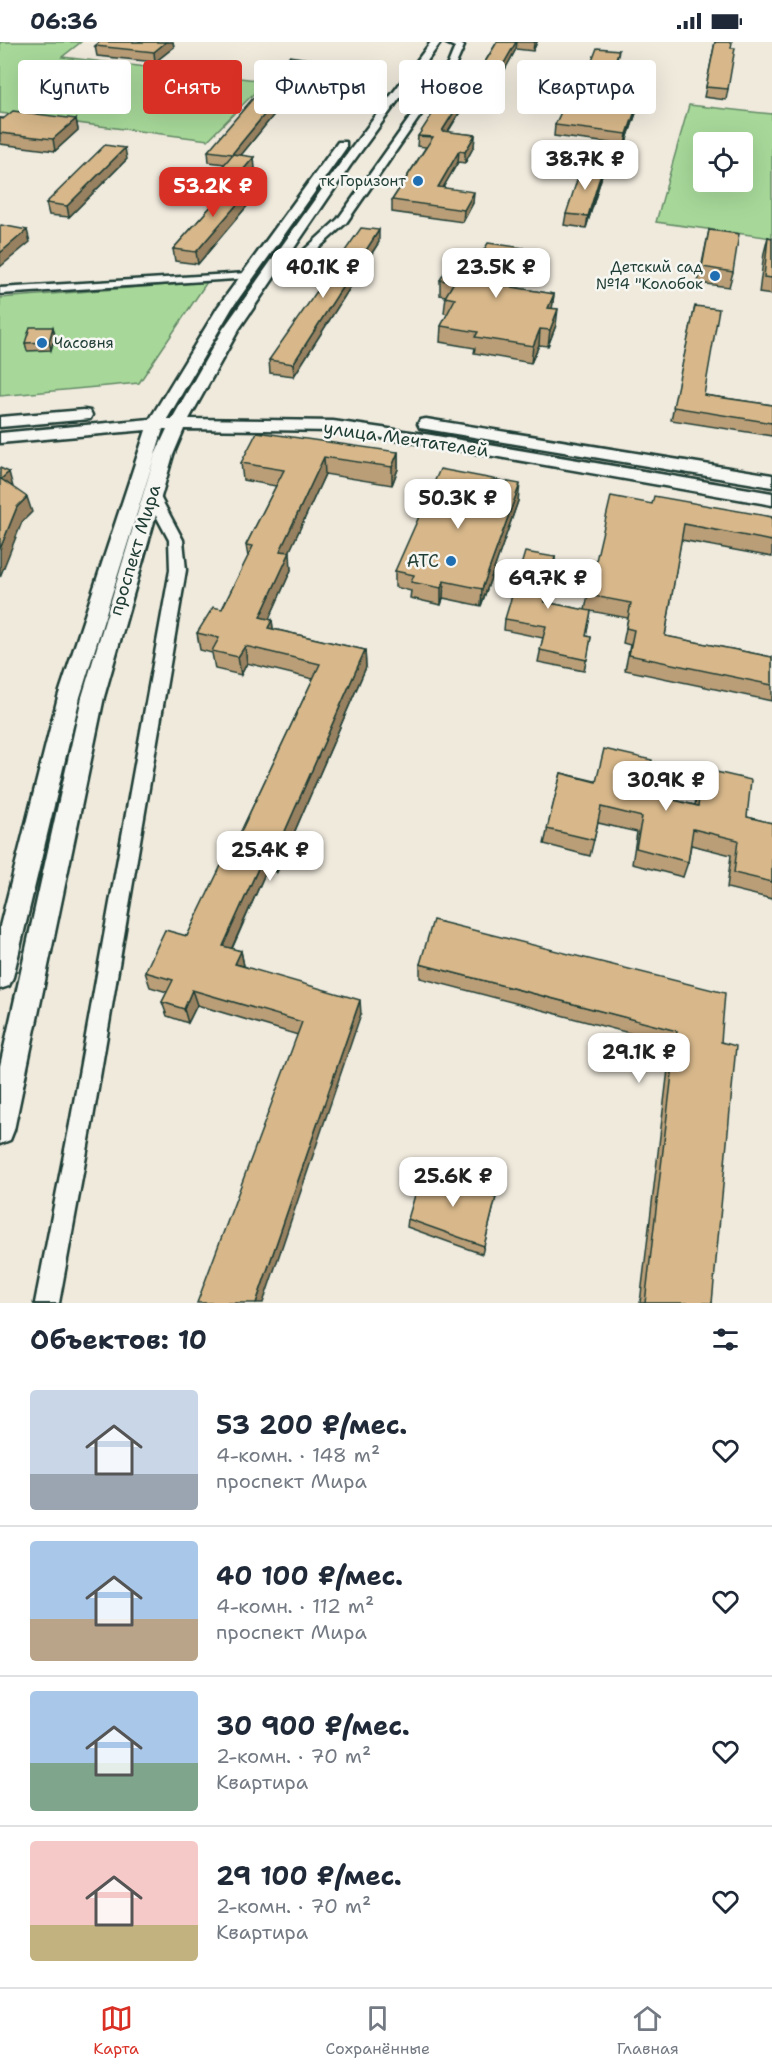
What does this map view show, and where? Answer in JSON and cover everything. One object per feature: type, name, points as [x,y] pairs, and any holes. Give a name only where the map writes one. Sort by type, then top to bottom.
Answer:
[{"type":"street","name":"проспект Мира","points":[[0,978],[69,697],[171,416],[225,307],[330,161],[421,42]]},
{"type":"street","name":"проспект Мира","points":[[0,1130],[93,697],[164,455],[171,416],[346,164],[436,42]]},
{"type":"street","points":[[269,274],[295,264],[342,221],[452,64],[460,46],[448,42]]},
{"type":"street","points":[[0,291],[247,276]]},
{"type":"street","name":"улица Мечтателей","points":[[0,422],[339,413],[381,417],[772,481]]},
{"type":"street","name":"улица Мечтателей","points":[[0,438],[171,416],[333,426],[373,430],[772,499]]},
{"type":"street","points":[[47,1303],[85,1101],[178,570],[176,540],[152,495]]},
{"type":"green space","points":[[0,42],[81,42],[62,57],[88,60],[18,60],[18,114],[131,114],[131,65],[143,67],[143,114],[234,114],[208,140],[0,113]]},
{"type":"green space","points":[[242,78],[254,80],[254,93],[242,105]]},
{"type":"green space","points":[[689,105],[772,114],[772,238],[656,222]]},
{"type":"green space","points":[[207,282],[139,383],[0,396],[0,298]]},
{"type":"building","points":[[100,42],[166,42],[154,52],[95,46]]},
{"type":"building","points":[[497,42],[516,42],[505,61],[486,60]]},
{"type":"building","points":[[715,42],[732,42],[731,48],[735,48],[728,89],[706,87]]},
{"type":"building","points":[[597,48],[619,50],[616,60],[592,60]]},
{"type":"building","points":[[289,56],[310,59],[309,60],[286,60]]},
{"type":"building","points":[[254,97],[254,114],[265,114],[232,154],[208,151],[240,114],[242,114]]},
{"type":"building","points":[[13,111],[18,112],[18,114],[76,119],[53,139],[0,133],[0,118],[3,119]]},
{"type":"building","points":[[432,114],[453,114],[442,131],[475,135],[465,152],[459,151],[438,187],[474,192],[464,210],[392,200],[433,137],[418,136]]},
{"type":"building","points":[[560,114],[634,114],[627,134],[555,125]]},
{"type":"building","points":[[105,145],[125,148],[67,206],[46,203]]},
{"type":"building","points":[[233,154],[254,157],[231,184],[210,181]]},
{"type":"building","points":[[582,165],[603,167],[588,216],[566,214]]},
{"type":"building","points":[[231,184],[252,187],[196,252],[173,249]]},
{"type":"building","points":[[1,225],[27,230],[0,253],[0,227]]},
{"type":"building","points":[[361,228],[379,230],[293,364],[269,360]]},
{"type":"building","points":[[709,230],[739,234],[733,272],[702,267]]},
{"type":"building","points":[[768,237],[772,238],[772,278],[764,277]]},
{"type":"building","points":[[488,243],[524,248],[506,286],[554,294],[548,308],[558,309],[550,330],[540,329],[533,346],[475,337],[478,332],[441,326],[455,299],[445,297],[454,282],[440,280],[452,260],[476,263]]},
{"type":"building","points":[[695,306],[719,309],[704,395],[772,405],[772,423],[673,407]]},
{"type":"building","points":[[30,327],[53,327],[49,342],[25,343]]},
{"type":"building","points":[[257,432],[398,452],[392,467],[324,457],[280,551],[290,552],[260,617],[272,620],[268,628],[365,650],[274,856],[265,853],[223,946],[241,951],[235,964],[360,1000],[256,1303],[197,1303],[302,1022],[192,990],[184,1009],[162,1002],[173,980],[145,972],[165,930],[187,936],[232,843],[235,844],[320,664],[245,646],[238,657],[212,651],[219,638],[197,633],[213,607],[222,609],[253,546],[246,545],[284,470],[241,463]]},
{"type":"building","points":[[0,468],[9,472],[1,479],[27,497],[17,507],[0,549]]},
{"type":"building","name":"АТС","points":[[440,469],[520,484],[482,589],[444,581],[441,588],[411,582],[414,575],[395,571]]},
{"type":"building","points":[[611,496],[652,504],[654,496],[772,517],[772,541],[684,524],[665,636],[772,657],[772,685],[629,655],[634,630],[626,628],[631,603],[588,595]]},
{"type":"building","points":[[525,552],[555,557],[544,602],[591,611],[586,636],[591,637],[587,660],[540,650],[546,626],[505,619]]},
{"type":"building","points":[[604,749],[652,760],[646,793],[698,806],[703,769],[751,780],[747,817],[772,823],[772,882],[734,873],[738,840],[693,829],[688,862],[636,848],[642,817],[601,807],[594,840],[547,829],[561,773],[596,782]]},
{"type":"building","points":[[433,920],[725,993],[721,1042],[736,1046],[712,1303],[645,1303],[677,1031],[420,964]]},
{"type":"building","points":[[422,1171],[496,1197],[484,1246],[408,1219]]},
{"type":"place","name":"тк Горизонт","points":[[418,181]]},
{"type":"place","name":"Детский сад №14 \"Колобок","points":[[715,276]]},
{"type":"place","name":"Часовня","points":[[42,343]]},
{"type":"place","name":"АТС","points":[[451,561]]}]
